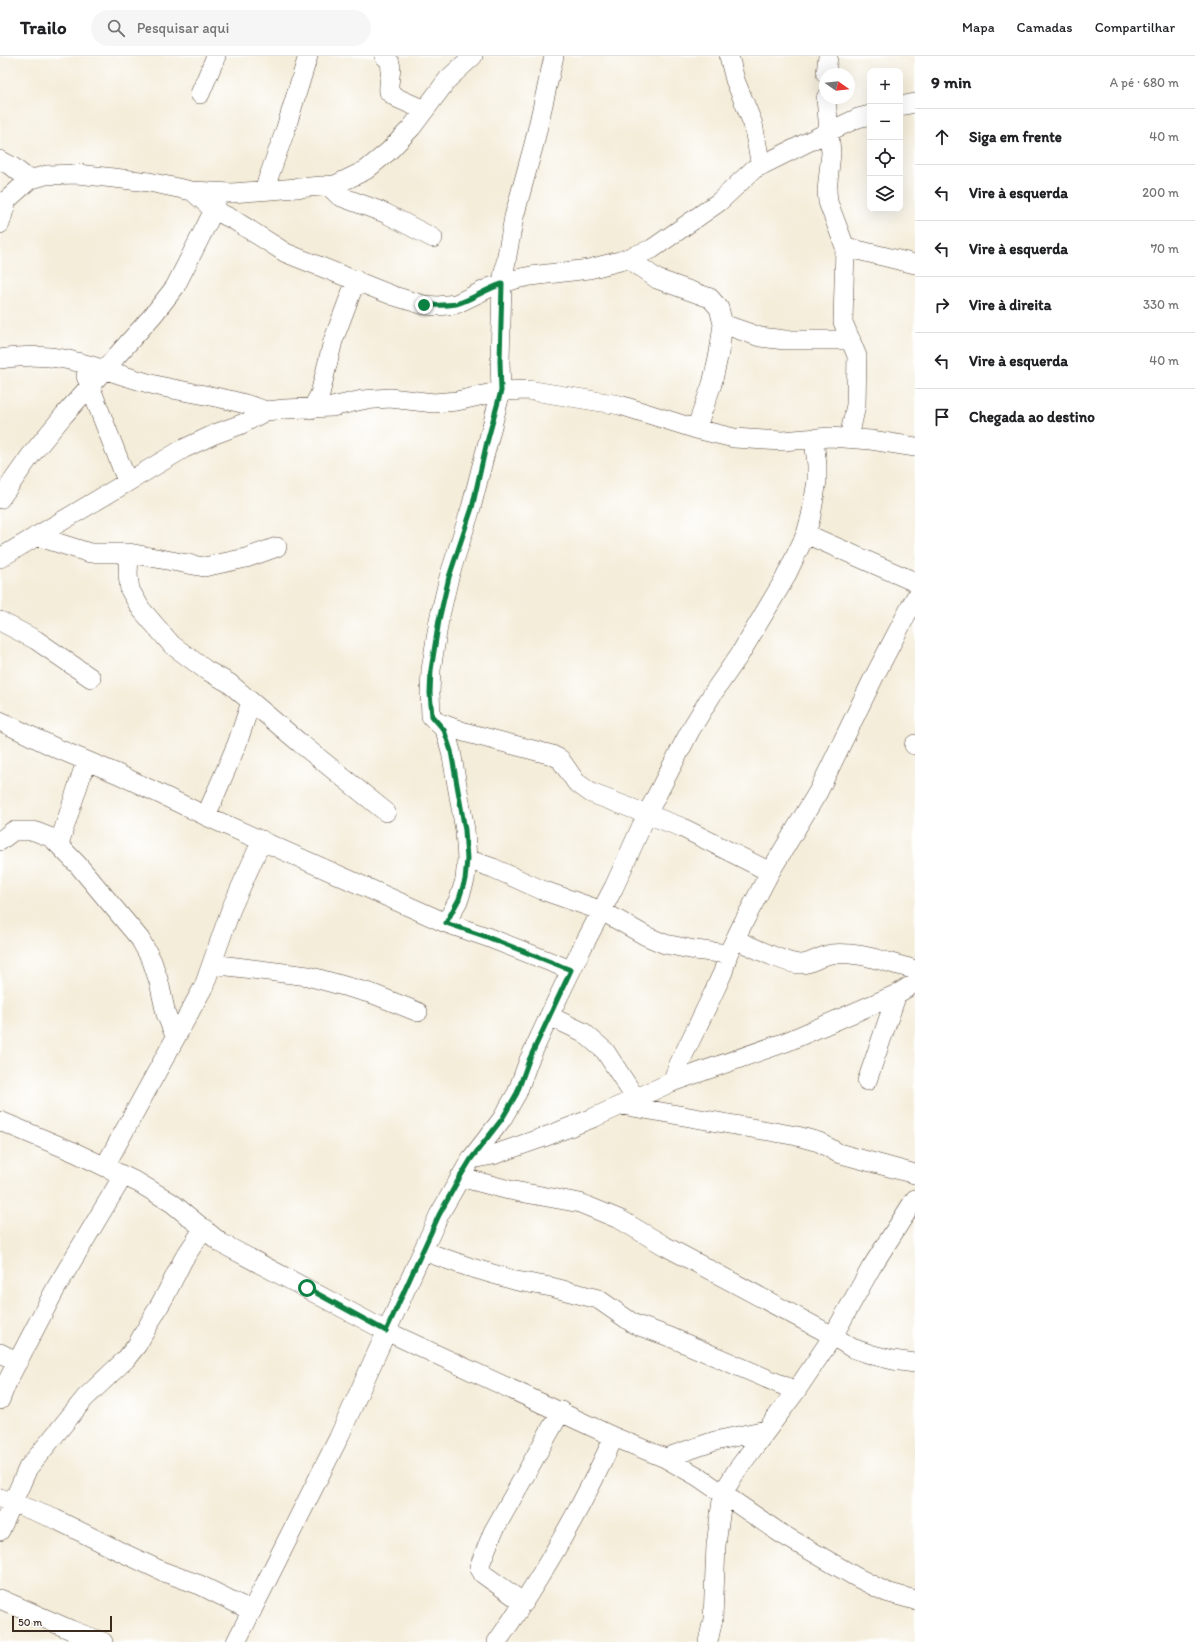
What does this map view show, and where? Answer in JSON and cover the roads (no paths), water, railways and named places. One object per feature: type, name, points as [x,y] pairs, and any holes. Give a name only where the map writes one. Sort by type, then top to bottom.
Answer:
[{"type":"street","points":[[200,94],[216,56]]},
{"type":"street","points":[[264,190],[285,131],[308,56]]},
{"type":"street","points":[[384,56],[388,58],[392,65],[388,92],[397,98],[424,110]]},
{"type":"street","points":[[0,499],[31,455],[154,314],[175,287],[216,201],[232,193],[328,186],[341,183],[366,170],[389,151],[412,127],[448,79],[473,56]]},
{"type":"street","points":[[446,923],[459,899],[465,880],[467,859],[462,810],[451,751],[444,730],[432,716],[430,693],[431,670],[439,620],[449,577],[472,508],[486,446],[501,391],[500,361],[502,284],[514,217],[534,144],[554,56]]},
{"type":"street","points":[[729,56],[735,80],[753,124],[761,166]]},
{"type":"street","points":[[827,68],[828,56]]},
{"type":"street","points":[[903,105],[915,103]]},
{"type":"street","points":[[827,104],[831,153],[827,191],[828,202],[845,247],[843,322],[857,356],[856,405],[849,438]]},
{"type":"street","points":[[0,224],[4,202],[29,180],[46,175],[78,174],[149,182],[192,191],[216,201],[234,220],[286,253],[394,296],[424,305],[438,306],[456,304],[491,287],[531,276],[588,269],[628,258],[652,249],[719,202],[754,169],[830,131],[867,115]]},
{"type":"street","points":[[0,160],[13,167],[29,180]]},
{"type":"street","points":[[328,186],[340,196],[386,213],[433,238]]},
{"type":"street","points":[[845,247],[915,264]]},
{"type":"street","points":[[628,258],[657,278],[710,298],[718,308],[723,324],[719,353],[712,384],[696,429]]},
{"type":"street","points":[[312,409],[320,394],[333,341],[356,280]]},
{"type":"street","points":[[723,324],[760,337],[785,340],[851,340]]},
{"type":"street","points":[[0,359],[11,357],[44,357],[64,359],[157,385],[225,398],[248,404],[266,411]]},
{"type":"street","points":[[82,364],[127,481]]},
{"type":"street","points":[[0,558],[127,481],[157,466],[183,449],[215,434],[242,424],[266,411],[332,407],[362,400],[390,398],[434,403],[457,401],[501,391],[528,390],[594,400],[645,412],[696,429],[740,439],[782,441],[830,437],[908,445],[915,432]]},
{"type":"street","points":[[236,1642],[338,1439],[439,1215],[471,1159],[502,1119],[517,1093],[529,1060],[549,1016],[636,841],[647,814],[691,729],[713,693],[740,654],[784,580],[806,534],[812,509],[817,481],[814,439]]},
{"type":"street","points":[[806,534],[915,582]]},
{"type":"street","points":[[36,536],[90,554],[129,553],[204,567],[246,558],[277,547]]},
{"type":"street","points":[[129,553],[128,575],[130,590],[141,608],[172,645],[180,652],[228,683],[386,812]]},
{"type":"street","points":[[672,1082],[679,1064],[712,996],[732,947],[770,872],[818,792],[870,685],[915,598]]},
{"type":"street","points":[[0,621],[36,640],[91,678]]},
{"type":"street","points":[[206,816],[237,744],[250,702]]},
{"type":"street","points":[[0,721],[56,748],[118,774],[206,816],[446,923],[487,937],[571,970]]},
{"type":"street","points":[[437,722],[464,732],[552,755],[560,760],[576,782],[591,793],[681,827],[770,872]]},
{"type":"street","points":[[59,844],[86,761]]},
{"type":"street","points":[[0,841],[13,830],[34,831],[52,838],[59,844],[119,912],[140,939],[152,961],[159,982],[166,1014],[175,1036]]},
{"type":"street","points":[[105,1166],[175,1036],[204,986],[231,909],[262,840]]},
{"type":"street","points":[[467,859],[493,868],[542,890],[602,911],[646,936],[666,944],[695,950],[732,947],[799,964],[810,962],[829,954],[845,953],[900,965],[915,970]]},
{"type":"street","points":[[212,964],[308,976],[373,994],[418,1012]]},
{"type":"street","points":[[471,1159],[493,1155],[547,1136],[629,1102],[672,1082],[786,1042],[898,994],[915,983]]},
{"type":"street","points":[[867,1081],[898,994]]},
{"type":"street","points":[[549,1016],[583,1032],[605,1052],[629,1102],[656,1112],[797,1136],[819,1142],[838,1153],[915,1174]]},
{"type":"street","points":[[0,1121],[35,1134],[139,1183],[172,1203],[222,1243],[386,1331],[561,1411],[614,1437],[665,1458],[697,1476],[780,1533],[856,1577],[886,1592],[915,1600]]},
{"type":"street","points":[[0,1400],[18,1362],[72,1259],[102,1213],[123,1176]]},
{"type":"street","points":[[460,1177],[509,1190],[580,1203],[622,1220],[665,1246],[834,1336],[852,1348],[893,1360],[915,1363]]},
{"type":"street","points":[[708,1642],[713,1620],[716,1545],[723,1493],[766,1430],[796,1391],[834,1336],[871,1268],[915,1199]]},
{"type":"street","points":[[0,1531],[6,1500],[61,1425],[85,1398],[126,1359],[137,1345],[183,1260],[204,1228]]},
{"type":"street","points":[[423,1251],[469,1267],[517,1281],[551,1287],[598,1299],[634,1324],[670,1337],[796,1391]]},
{"type":"street","points":[[0,1353],[18,1362]]},
{"type":"street","points":[[524,1603],[483,1574],[479,1567],[493,1532],[561,1411]]},
{"type":"street","points":[[665,1458],[715,1441],[766,1430]]},
{"type":"street","points":[[497,1642],[524,1603],[563,1539],[614,1437]]},
{"type":"street","points":[[6,1500],[55,1519],[164,1572],[200,1585],[252,1611]]},
{"type":"street","points":[[0,1599],[101,1642]]}]
